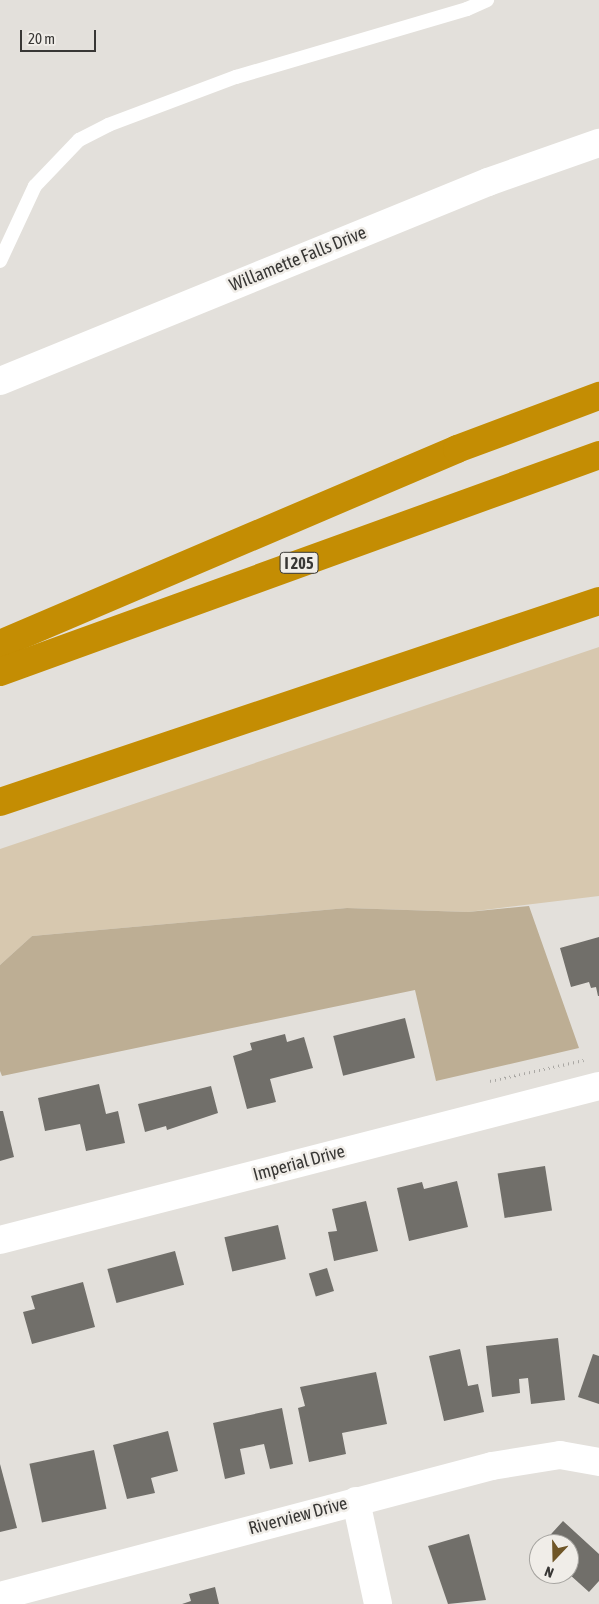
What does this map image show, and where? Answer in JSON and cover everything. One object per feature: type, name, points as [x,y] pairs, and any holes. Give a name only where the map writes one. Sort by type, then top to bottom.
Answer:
[{"type":"highway","points":[[0,644],[458,449],[599,396]]},
{"type":"highway","name":"I 205","points":[[0,672],[599,455]]},
{"type":"highway","points":[[0,802],[599,601]]},
{"type":"street","name":"Willamette Falls Drive","points":[[0,381],[461,193],[599,143]]},
{"type":"street","name":"Imperial Drive","points":[[0,1240],[599,1086]]},
{"type":"street","name":"Riverview Drive","points":[[0,1596],[356,1501],[532,1458],[560,1454],[599,1462]]},
{"type":"street","points":[[356,1501],[378,1604]]},
{"type":"lane","points":[[0,261],[35,186],[79,140],[108,125],[236,77],[467,10],[487,0]]},
{"type":"path","points":[[490,1081],[590,1059]]},
{"type":"shaded area","points":[[599,647],[599,896],[468,912],[347,908],[32,936],[0,965],[0,849]]},
{"type":"shaded area","points":[[529,906],[579,1048],[436,1081],[415,990],[2,1076],[0,1071],[0,965],[32,936],[347,908],[468,912]]},
{"type":"building","points":[[599,937],[598,996],[596,987],[591,988],[589,982],[571,987],[560,948]]},
{"type":"building","points":[[405,1018],[415,1058],[343,1076],[333,1036]]},
{"type":"building","points":[[285,1034],[287,1042],[304,1037],[313,1068],[270,1079],[276,1102],[247,1109],[233,1056],[252,1050],[250,1043]]},
{"type":"building","points":[[99,1084],[106,1114],[118,1111],[125,1143],[86,1151],[80,1124],[45,1131],[38,1098]]},
{"type":"building","points":[[211,1086],[218,1113],[167,1130],[166,1126],[145,1132],[138,1104]]},
{"type":"building","points":[[0,1111],[3,1111],[14,1157],[0,1161]]},
{"type":"building","points":[[545,1166],[552,1210],[505,1218],[498,1174]]},
{"type":"building","points":[[457,1181],[468,1227],[409,1241],[397,1188],[422,1182],[424,1189]]},
{"type":"building","points":[[366,1201],[378,1251],[334,1261],[328,1232],[337,1231],[332,1209]]},
{"type":"building","points":[[278,1225],[286,1259],[232,1271],[224,1237]]},
{"type":"building","points":[[175,1251],[184,1285],[116,1303],[107,1269]]},
{"type":"building","points":[[327,1268],[334,1291],[316,1297],[309,1274]]},
{"type":"building","points":[[83,1282],[95,1327],[32,1344],[23,1312],[35,1309],[31,1296]]},
{"type":"building","points":[[558,1338],[565,1400],[531,1404],[528,1378],[519,1379],[520,1393],[492,1397],[486,1346]]},
{"type":"building","points":[[460,1349],[468,1386],[478,1384],[484,1412],[444,1421],[429,1356]]},
{"type":"building","points":[[593,1354],[599,1356],[599,1404],[578,1397]]},
{"type":"building","points":[[376,1372],[387,1424],[342,1433],[346,1454],[309,1462],[298,1408],[305,1406],[300,1387]]},
{"type":"building","points":[[282,1408],[293,1464],[270,1469],[264,1444],[240,1449],[245,1474],[225,1479],[213,1423]]},
{"type":"building","points":[[168,1431],[178,1471],[151,1478],[155,1493],[127,1499],[113,1445]]},
{"type":"building","points":[[94,1450],[106,1509],[42,1522],[29,1464]]},
{"type":"building","points":[[0,1464],[17,1528],[0,1532]]},
{"type":"building","points":[[563,1521],[577,1534],[551,1534]]},
{"type":"building","points":[[469,1534],[486,1600],[448,1604],[428,1546]]},
{"type":"building","points":[[579,1536],[599,1554],[599,1581],[589,1592],[579,1583]]},
{"type":"building","points":[[215,1587],[219,1604],[182,1604],[191,1601],[189,1594]]}]
